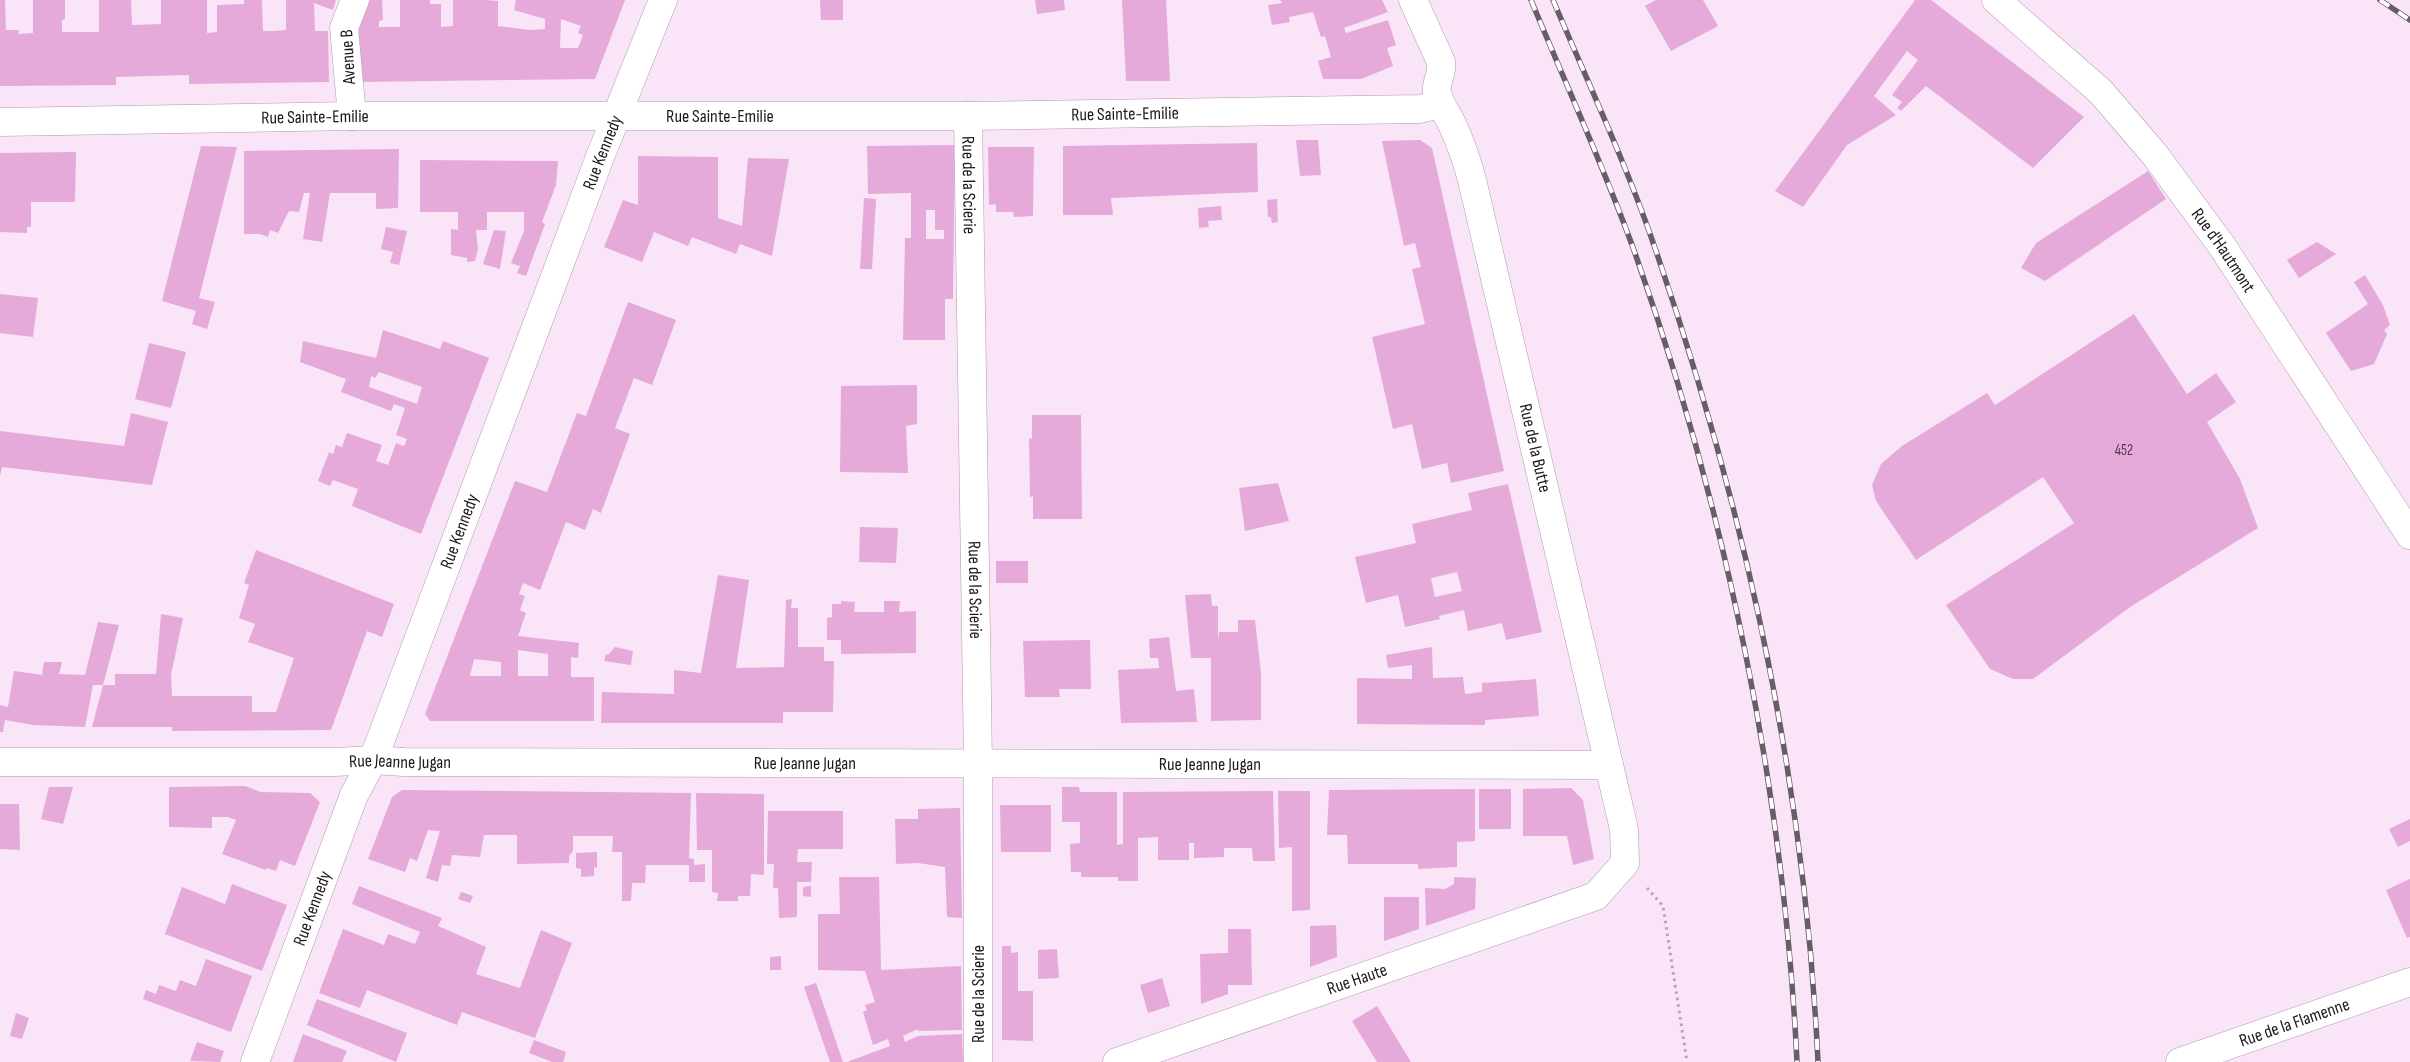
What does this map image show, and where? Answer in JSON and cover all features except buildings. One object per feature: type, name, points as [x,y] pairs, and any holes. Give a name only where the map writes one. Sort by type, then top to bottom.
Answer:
[{"type":"street","name":"Avenue B","points":[[352,116],[344,28],[355,0]]},
{"type":"street","name":"Rue Kennedy","points":[[255,1062],[354,795],[373,760],[663,0]]},
{"type":"street","name":"Rue de la Butte","points":[[1413,0],[1441,62],[1442,70],[1436,89],[1440,104],[1451,121],[1463,149],[1472,180],[1624,829],[1625,863]]},
{"type":"street","name":"Rue d'Hautmont","points":[[1996,0],[2101,92],[2155,155],[2222,246],[2410,536]]},
{"type":"street","name":"Rue Sainte-Emilie","points":[[0,122],[352,116],[968,116],[1420,109],[1440,104]]},
{"type":"street","name":"Rue de la Scierie","points":[[968,116],[978,762],[978,1062]]},
{"type":"street","name":"Rue Jeanne Jugan","points":[[0,762],[335,762],[373,760],[404,762],[1609,765]]},
{"type":"street","name":"Rue Haute","points":[[1117,1062],[1596,896],[1625,863]]},
{"type":"street","name":"Rue de la Flamenne","points":[[2180,1062],[2410,982]]},
{"type":"path","points":[[1625,863],[1663,906],[1687,1062]]},
{"type":"railway","points":[[1531,0],[1598,159],[1636,256],[1668,352],[1697,451],[1723,551],[1764,755],[1779,858],[1790,960],[1797,1062]]},
{"type":"railway","points":[[1553,0],[1645,219],[1688,349],[1717,449],[1743,550],[1766,651],[1785,753],[1800,856],[1811,959],[1818,1062]]},
{"type":"railway","points":[[2380,0],[2410,20]]}]
